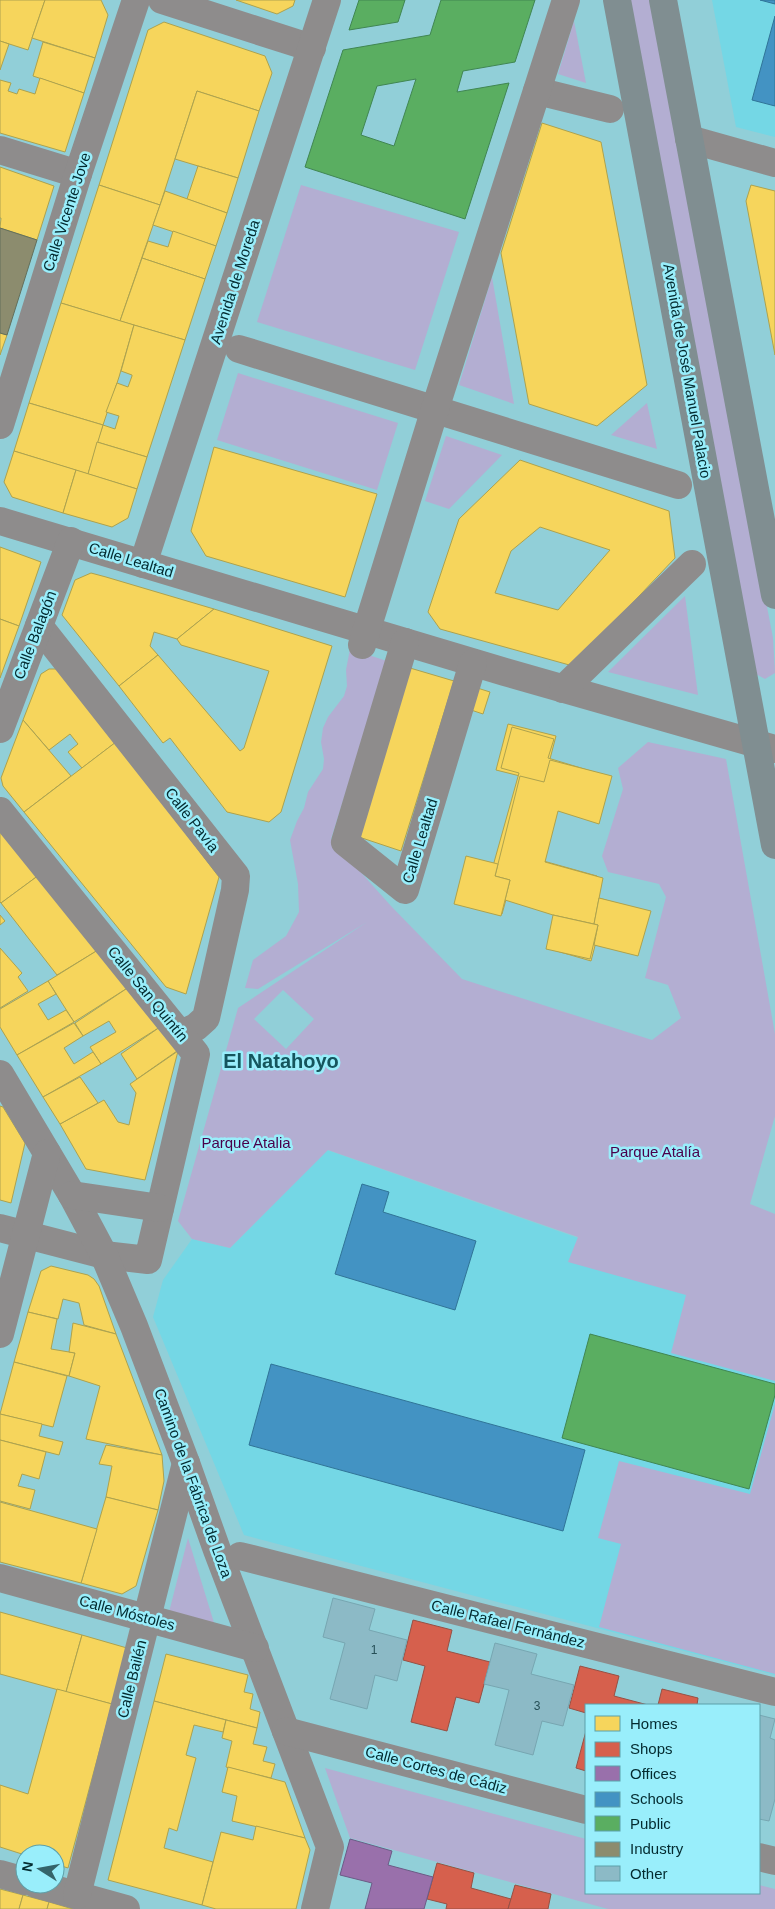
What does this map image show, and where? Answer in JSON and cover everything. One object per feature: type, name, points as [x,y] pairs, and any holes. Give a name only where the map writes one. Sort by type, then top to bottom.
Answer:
[{"type":"main road","name":"Avenida de José Manuel Palacio","points":[[617,0],[766,746],[775,845]]},
{"type":"main road","points":[[663,0],[775,595]]},
{"type":"street","name":"Calle Vicente Jove","points":[[0,425],[78,174],[136,0]]},
{"type":"street","points":[[162,0],[312,48]]},
{"type":"street","name":"Avenida de Moreda","points":[[143,564],[327,0]]},
{"type":"street","points":[[365,638],[435,409],[566,0]]},
{"type":"street","points":[[537,90],[610,109]]},
{"type":"street","points":[[689,139],[775,163]]},
{"type":"street","points":[[0,150],[78,174]]},
{"type":"street","points":[[239,349],[678,485]]},
{"type":"street","name":"Calle Lealtad","points":[[0,521],[143,564],[365,638],[405,642],[766,746]]},
{"type":"street","name":"Calle Balagón","points":[[0,729],[70,541]]},
{"type":"street","points":[[563,689],[692,564]]},
{"type":"street","name":"Calle Pavía","points":[[38,626],[236,876],[235,890],[206,1018],[196,1027],[180,1034]]},
{"type":"street","name":"Calle Lealtad","points":[[405,642],[345,842],[405,890],[474,663]]},
{"type":"street","name":"Calle San Quintín","points":[[0,811],[196,1054],[148,1260],[104,1255]]},
{"type":"street","name":"Camino de la Fábrica de Loza","points":[[0,1074],[72,1195],[104,1255],[134,1326],[186,1463],[330,1846],[315,1909]]},
{"type":"street","points":[[0,1334],[47,1153]]},
{"type":"street","points":[[72,1195],[160,1208]]},
{"type":"street","points":[[0,1228],[104,1255]]},
{"type":"street","name":"Calle Bailén","points":[[76,1895],[186,1463]]},
{"type":"street","name":"Calle Rafael Fernández","points":[[240,1556],[775,1692]]},
{"type":"street","name":"Calle Móstoles","points":[[0,1578],[255,1648]]},
{"type":"street","name":"Calle Cortes de Cádiz","points":[[286,1731],[585,1810]]},
{"type":"street","points":[[760,1857],[775,1861]]},
{"type":"street","points":[[0,1874],[15,1878]]},
{"type":"street","points":[[65,1892],[126,1909]]},
{"type":"shaded area","points":[[712,0],[775,0],[775,137],[736,127]]},
{"type":"shaded area","points":[[327,1150],[775,1307],[775,1675],[244,1535],[153,1317],[163,1280],[192,1239],[230,1248]]},
{"type":"green space","points":[[629,0],[651,0],[773,638],[775,673],[765,679],[756,674]]},
{"type":"green space","points":[[574,21],[586,83],[558,74]]},
{"type":"green space","points":[[301,185],[459,232],[415,370],[257,322]]},
{"type":"green space","points":[[492,277],[514,404],[459,385]]},
{"type":"green space","points":[[238,373],[398,423],[377,490],[217,440]]},
{"type":"green space","points":[[647,403],[657,449],[611,435]]},
{"type":"green space","points":[[446,436],[502,455],[449,509],[425,501]]},
{"type":"green space","points":[[685,596],[698,695],[608,672]]},
{"type":"green space","name":"Parque Atalía","points":[[350,649],[387,661],[331,839],[391,906],[462,979],[652,1040],[681,1018],[668,985],[645,978],[666,897],[659,884],[608,872],[602,856],[623,789],[618,768],[648,742],[726,759],[775,1034],[775,1116],[750,1204],[775,1214],[775,1381],[671,1353],[686,1295],[568,1262],[578,1237],[328,1150],[230,1248],[192,1239],[178,1221],[238,1008],[367,922],[258,989],[245,988],[253,960],[286,936],[299,912],[298,884],[290,840],[304,808],[308,792],[323,769],[324,759],[321,742],[323,728],[328,717],[344,696],[347,686],[346,670]],"holes":[[[283,990],[314,1019],[286,1049],[254,1019]]]},
{"type":"green space","points":[[775,1404],[775,1674],[599,1627],[621,1544],[598,1538],[619,1461],[750,1494]]},
{"type":"green space","points":[[188,1538],[215,1626],[169,1612]]},
{"type":"green space","points":[[325,1768],[585,1839],[585,1894],[760,1894],[760,1885],[775,1889],[775,1909],[608,1909],[350,1838]]},
{"type":"building: Homes","points":[[0,0],[45,0],[28,50],[0,41]]},
{"type":"building: Homes","points":[[45,0],[101,0],[108,15],[95,58],[32,38]]},
{"type":"building: Homes","points":[[236,0],[295,0],[293,6],[277,14]]},
{"type":"building: Homes","points":[[164,22],[265,56],[272,73],[259,111],[197,91],[160,205],[99,185],[148,30]]},
{"type":"building: Homes","points":[[0,41],[9,44],[0,70]]},
{"type":"building: Homes","points":[[43,42],[95,58],[84,93],[33,76]]},
{"type":"building: Homes","points":[[40,78],[84,93],[65,152],[0,133],[0,80],[11,83],[8,91],[17,94],[19,89],[35,94]]},
{"type":"building: Homes","points":[[197,91],[259,111],[238,178],[175,159]]},
{"type":"building: Homes","points":[[542,123],[601,142],[647,385],[597,426],[529,404],[501,253]]},
{"type":"building: Homes","points":[[198,166],[238,178],[227,213],[187,199]]},
{"type":"building: Homes","points":[[0,167],[54,186],[37,240],[0,228]]},
{"type":"building: Homes","points":[[99,185],[160,205],[120,321],[61,303]]},
{"type":"building: Homes","points":[[751,185],[775,191],[775,355],[746,201]]},
{"type":"building: Homes","points":[[165,191],[227,213],[216,246],[153,225]]},
{"type":"building: Homes","points":[[173,231],[216,246],[205,279],[142,258],[148,241],[168,247]]},
{"type":"building: Homes","points":[[142,258],[205,279],[185,340],[120,321]]},
{"type":"building: Homes","points":[[61,303],[134,325],[103,425],[29,403]]},
{"type":"building: Homes","points":[[134,325],[185,340],[147,457],[97,442],[103,425],[115,429],[119,416],[106,412],[117,383],[128,387],[132,376],[121,371]]},
{"type":"building: Homes","points":[[0,333],[7,335],[0,355]]},
{"type":"building: Homes","points":[[29,403],[103,425],[88,474],[14,451]]},
{"type":"building: Homes","points":[[97,442],[147,457],[137,489],[88,474]]},
{"type":"building: Homes","points":[[214,447],[377,494],[345,597],[206,556],[191,531]]},
{"type":"building: Homes","points":[[14,451],[76,470],[63,513],[12,497],[4,482]]},
{"type":"building: Homes","points":[[520,460],[669,511],[675,558],[573,666],[440,629],[428,612],[459,519]],"holes":[[[540,527],[610,550],[558,610],[495,593],[511,551]]]},
{"type":"building: Homes","points":[[76,470],[137,489],[128,518],[112,527],[63,513]]},
{"type":"building: Homes","points":[[0,547],[41,562],[19,626],[0,619]]},
{"type":"building: Homes","points":[[91,573],[214,609],[177,639],[154,632],[150,646],[158,655],[119,686],[62,615],[75,580]]},
{"type":"building: Homes","points":[[214,609],[332,646],[281,812],[269,822],[227,812],[170,738],[163,743],[119,686],[158,655],[240,751],[244,748],[269,671],[181,645],[177,639]]},
{"type":"building: Homes","points":[[0,619],[19,626],[0,678]]},
{"type":"building: Homes","points":[[410,668],[454,681],[401,851],[359,837]]},
{"type":"building: Homes","points":[[49,669],[56,669],[64,675],[116,742],[82,768],[68,752],[78,744],[70,734],[49,750],[23,720],[41,674]]},
{"type":"building: Homes","points":[[471,686],[490,692],[483,714],[465,708]]},
{"type":"building: Homes","points":[[23,720],[71,776],[24,812],[3,786],[1,778]]},
{"type":"building: Homes","points":[[508,724],[556,736],[544,782],[496,770]]},
{"type":"building: Homes","points":[[512,727],[554,739],[548,758],[604,775],[593,817],[555,807],[540,860],[597,876],[592,896],[647,912],[635,954],[596,942],[591,961],[550,949],[561,911],[507,896],[502,914],[461,903],[473,860],[493,866],[519,773],[501,768]]},
{"type":"building: Homes","points":[[116,742],[219,877],[186,994],[166,987],[24,812]]},
{"type":"building: Homes","points":[[550,760],[612,776],[599,824],[558,811],[545,862],[603,878],[594,924],[553,915],[505,900],[510,880],[495,876],[520,776],[544,782]]},
{"type":"building: Homes","points":[[0,828],[39,875],[1,903],[0,902]]},
{"type":"building: Homes","points":[[466,856],[498,864],[495,876],[510,880],[501,916],[454,904]]},
{"type":"building: Homes","points":[[39,875],[98,950],[57,975],[1,903]]},
{"type":"building: Homes","points":[[599,898],[651,911],[638,956],[594,945],[598,925],[594,924]]},
{"type":"building: Homes","points":[[0,915],[5,921],[0,925]]},
{"type":"building: Homes","points":[[553,915],[598,925],[590,959],[546,949]]},
{"type":"building: Homes","points":[[0,948],[22,973],[18,977],[28,991],[0,1008]]},
{"type":"building: Homes","points":[[98,950],[129,987],[74,1022],[48,981]]},
{"type":"building: Homes","points":[[48,981],[56,994],[38,1004],[48,1020],[66,1010],[74,1022],[17,1055],[0,1027],[0,1009]]},
{"type":"building: Homes","points":[[129,987],[160,1027],[101,1064],[90,1047],[116,1032],[109,1021],[83,1036],[75,1023]]},
{"type":"building: Homes","points":[[74,1023],[83,1036],[64,1048],[74,1064],[93,1052],[101,1064],[43,1097],[17,1055]]},
{"type":"building: Homes","points":[[160,1027],[177,1051],[137,1079],[121,1054]]},
{"type":"building: Homes","points":[[178,1051],[145,1180],[86,1169],[60,1124],[104,1100],[118,1122],[129,1125],[136,1093],[130,1084]]},
{"type":"building: Homes","points":[[80,1077],[98,1103],[60,1124],[43,1097]]},
{"type":"building: Homes","points":[[0,1106],[3,1107],[25,1143],[11,1203],[0,1200]]},
{"type":"building: Homes","points":[[51,1266],[88,1275],[94,1279],[99,1286],[116,1334],[84,1325],[79,1303],[63,1299],[58,1319],[28,1312],[41,1271]]},
{"type":"building: Homes","points":[[28,1312],[57,1319],[51,1349],[75,1353],[69,1376],[14,1362]]},
{"type":"building: Homes","points":[[73,1323],[116,1334],[162,1455],[86,1439],[100,1386],[69,1376],[75,1353],[69,1352]]},
{"type":"building: Homes","points":[[14,1362],[67,1376],[53,1427],[0,1414]]},
{"type":"building: Homes","points":[[0,1414],[42,1424],[39,1436],[63,1442],[59,1455],[0,1440]]},
{"type":"building: Homes","points":[[0,1440],[46,1452],[39,1479],[22,1474],[18,1486],[35,1490],[30,1509],[0,1501]]},
{"type":"building: Homes","points":[[106,1445],[162,1455],[164,1481],[158,1510],[106,1497],[112,1466],[99,1464]]},
{"type":"building: Homes","points":[[106,1497],[158,1510],[136,1586],[122,1594],[81,1583]]},
{"type":"building: Homes","points":[[0,1502],[97,1529],[81,1583],[0,1562]]},
{"type":"building: Homes","points":[[0,1612],[82,1635],[66,1692],[0,1674]]},
{"type":"building: Homes","points":[[82,1635],[127,1648],[112,1704],[66,1692]]},
{"type":"building: Homes","points":[[166,1654],[248,1675],[244,1692],[253,1694],[250,1709],[260,1712],[257,1728],[154,1701]]},
{"type":"building: Homes","points":[[57,1689],[112,1704],[68,1868],[65,1867],[65,1844],[15,1844],[15,1852],[0,1847],[0,1785],[28,1794]]},
{"type":"building: Homes","points":[[154,1701],[226,1720],[223,1732],[194,1725],[186,1755],[196,1758],[177,1831],[169,1828],[164,1848],[213,1862],[202,1905],[108,1880]]},
{"type":"building: Homes","points":[[226,1720],[257,1728],[253,1744],[267,1747],[263,1761],[275,1764],[271,1778],[226,1767],[232,1741],[222,1738]]},
{"type":"building: Homes","points":[[228,1767],[285,1782],[305,1838],[232,1821],[237,1796],[222,1792]]},
{"type":"building: Homes","points":[[256,1826],[305,1838],[310,1850],[296,1909],[216,1909],[202,1905],[221,1832],[253,1840]]},
{"type":"building: Homes","points":[[0,1889],[23,1895],[19,1909],[0,1909]]},
{"type":"building: Homes","points":[[23,1895],[49,1902],[47,1909],[19,1909]]},
{"type":"building: Homes","points":[[49,1902],[73,1909],[47,1909]]},
{"type":"building: Shops","points":[[413,1620],[452,1630],[447,1651],[490,1662],[479,1703],[456,1697],[447,1731],[411,1722],[425,1666],[403,1660]]},
{"type":"building: Shops","points":[[580,1666],[619,1676],[614,1696],[644,1704],[585,1704],[585,1713],[569,1708]]},
{"type":"building: Shops","points":[[662,1689],[698,1698],[697,1704],[658,1704]]},
{"type":"building: Shops","points":[[585,1735],[585,1771],[576,1768]]},
{"type":"building: Shops","points":[[437,1863],[474,1873],[471,1888],[511,1899],[508,1909],[446,1909],[447,1904],[427,1899]]},
{"type":"building: Shops","points":[[515,1885],[551,1894],[548,1909],[508,1909]]},
{"type":"building: Offices","points":[[350,1839],[392,1851],[388,1865],[433,1877],[424,1909],[365,1909],[372,1883],[340,1875]]},
{"type":"building: Schools","points":[[760,0],[775,0],[775,4]]},
{"type":"building: Schools","points":[[775,16],[775,106],[752,100]]},
{"type":"building: Schools","points":[[362,1184],[389,1192],[383,1212],[476,1241],[455,1310],[335,1274]]},
{"type":"building: Schools","points":[[271,1364],[585,1450],[563,1531],[249,1445]]},
{"type":"building: Public","points":[[359,0],[405,0],[398,22],[349,30]]},
{"type":"building: Public","points":[[441,0],[535,0],[515,62],[463,71],[457,92],[509,83],[465,219],[305,167],[343,50],[430,35]],"holes":[[[416,79],[394,146],[361,135],[377,86]]]},
{"type":"building: Public","points":[[590,1334],[775,1384],[775,1395],[749,1489],[562,1438]]},
{"type":"building: Industry","points":[[0,228],[37,240],[7,335],[0,333]]},
{"type":"building: Other","points":[[333,1598],[375,1609],[369,1630],[407,1640],[397,1681],[375,1675],[367,1709],[330,1699],[345,1643],[323,1637]]},
{"type":"building: Other","points":[[495,1643],[537,1654],[531,1674],[574,1685],[563,1726],[542,1721],[533,1755],[495,1745],[509,1690],[484,1684]]},
{"type":"building: Other","points":[[760,1715],[775,1719],[770,1738],[775,1740],[775,1799],[769,1821],[760,1819]]},
{"type":"district","name":"El Natahoyo","points":[[281,1061]]},
{"type":"park label","name":"Parque Atalia","points":[[246,1143]]}]
